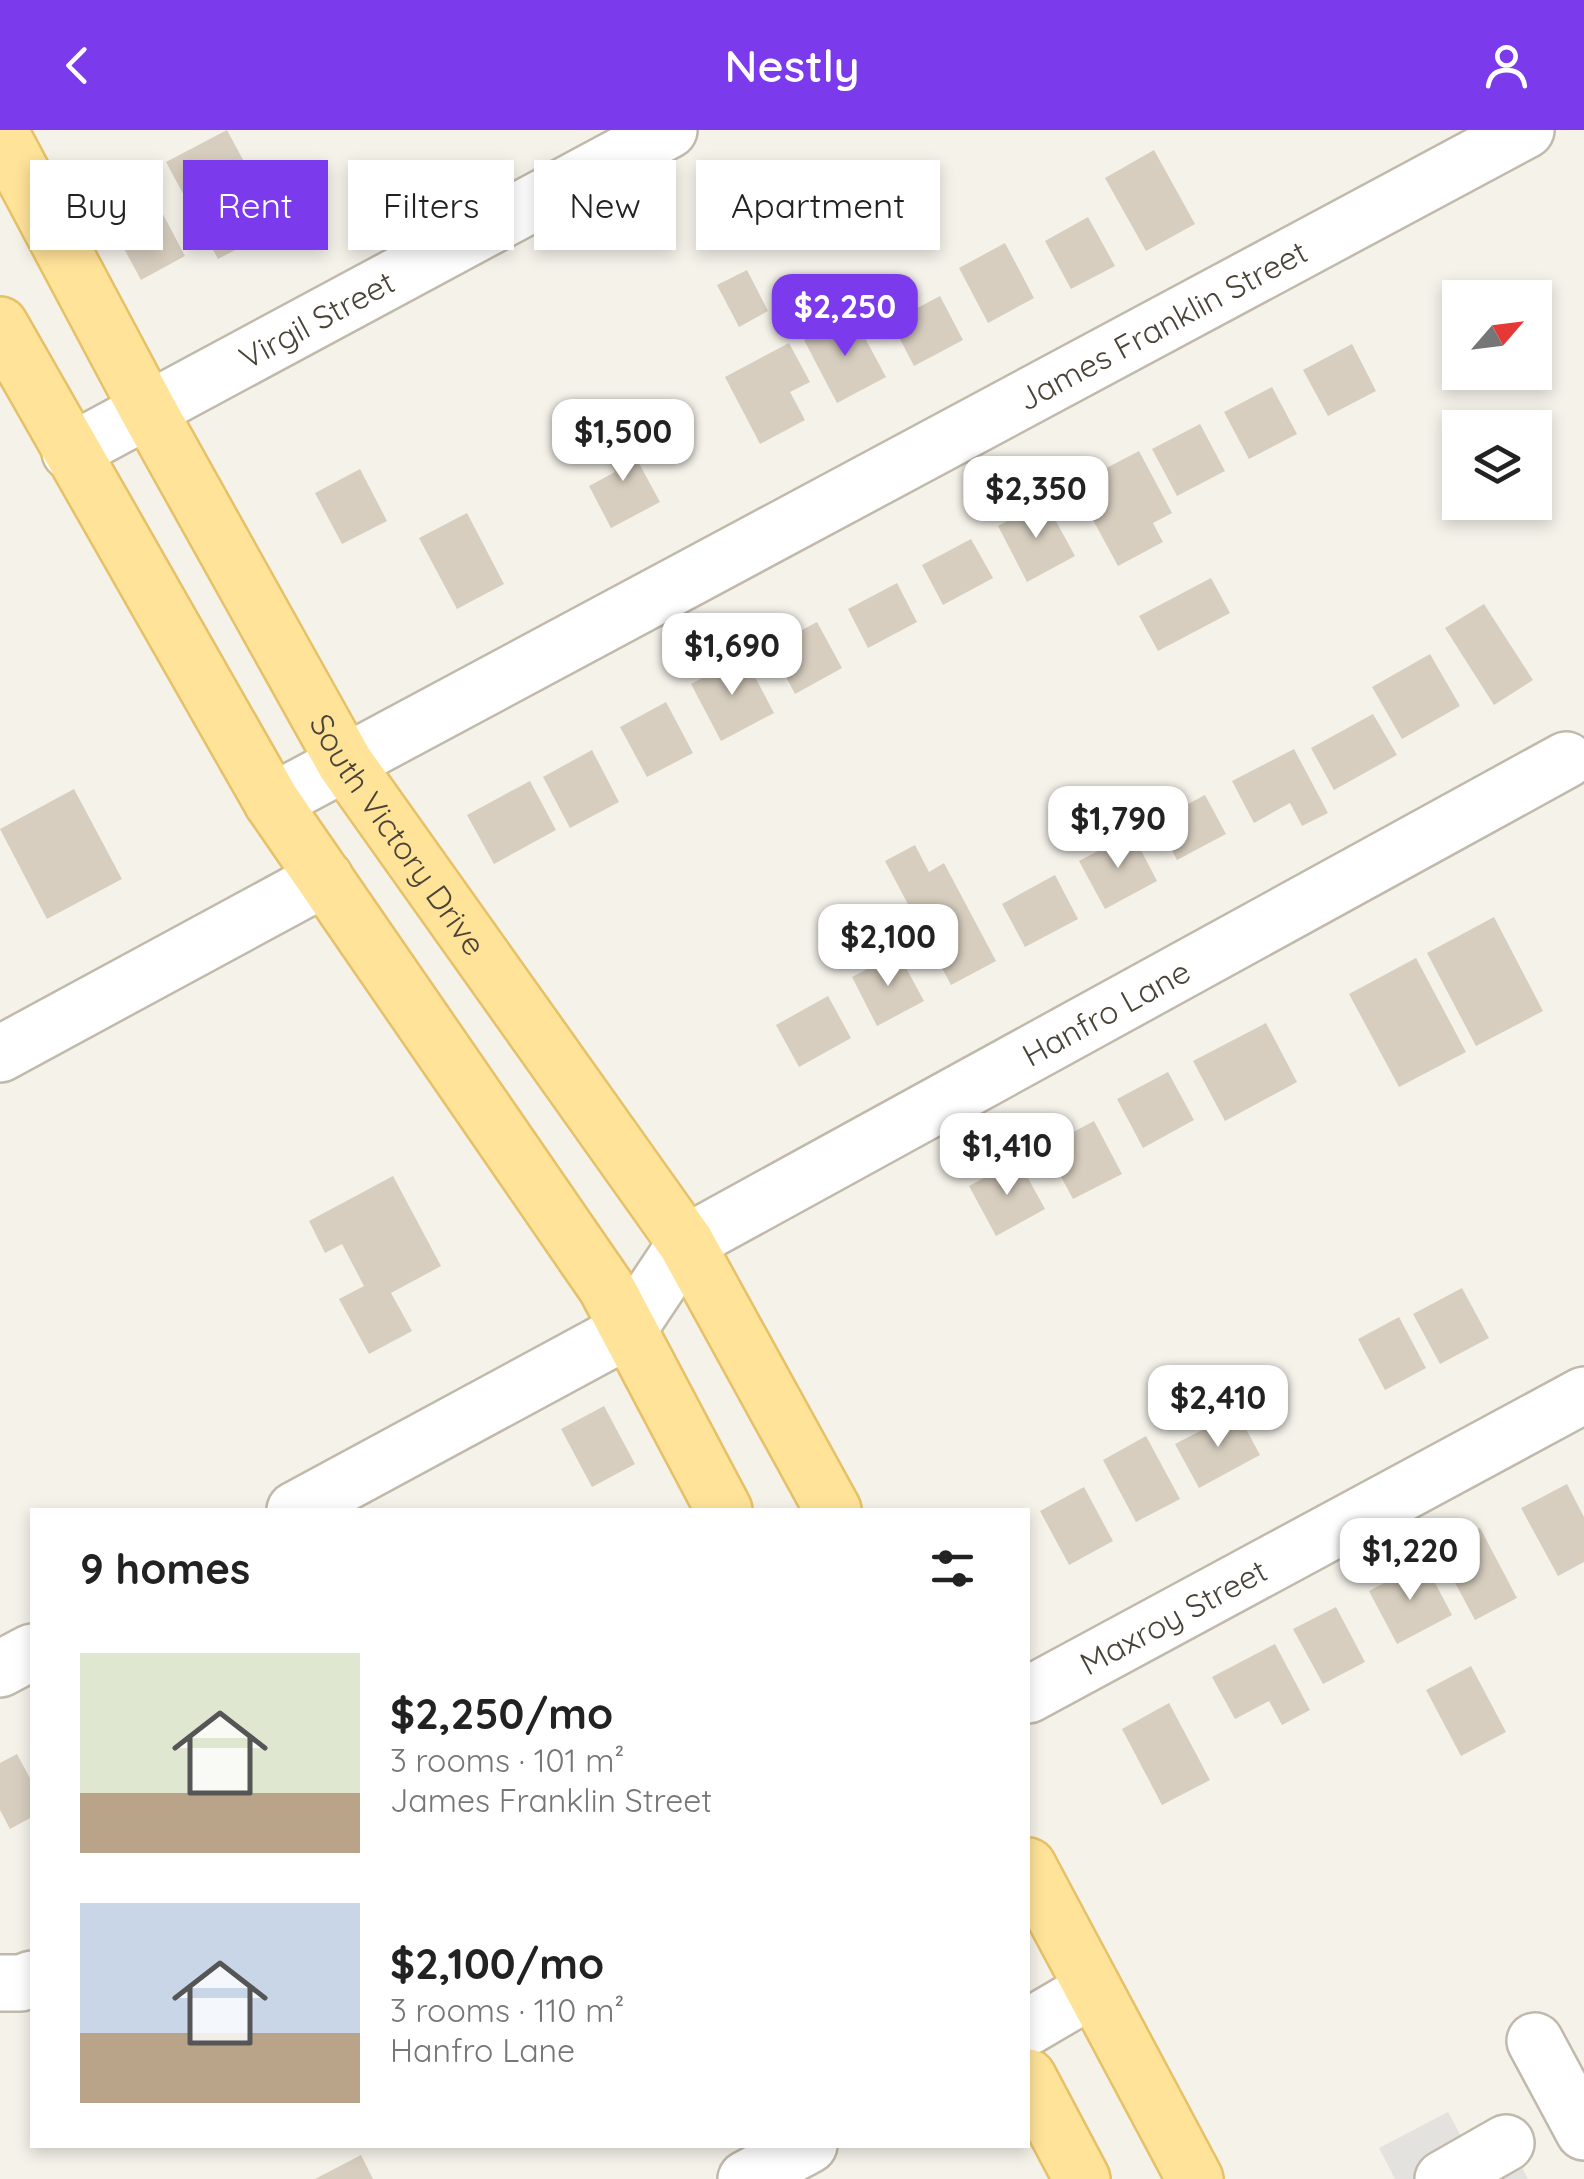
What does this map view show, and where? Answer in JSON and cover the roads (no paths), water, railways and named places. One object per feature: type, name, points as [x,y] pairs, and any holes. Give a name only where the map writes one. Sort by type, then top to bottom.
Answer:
[{"type":"main road","name":"South Victory Drive","points":[[0,132],[148,410],[346,763],[686,1243],[832,1508]]},
{"type":"main road","points":[[0,325],[272,802],[606,1287],[723,1508]]},
{"type":"main road","points":[[1030,1870],[1195,2179]]},
{"type":"main road","points":[[1030,2081],[1082,2179]]},
{"type":"street","name":"Virgil Street","points":[[70,452],[669,130]]},
{"type":"street","name":"James Franklin Street","points":[[272,802],[1526,130]]},
{"type":"street","name":"Hanfro Lane","points":[[628,1330],[686,1243],[1566,760]]},
{"type":"street","points":[[0,1054],[325,878]]},
{"type":"street","points":[[299,1508],[628,1330]]},
{"type":"street","name":"Maxroy Street","points":[[1030,1694],[1584,1394]]},
{"type":"street","points":[[0,1669],[30,1653]]},
{"type":"street","points":[[0,1983],[22,1984],[30,1980]]},
{"type":"street","points":[[1030,2026],[1093,1989]]},
{"type":"street","points":[[1535,2041],[1584,2132]]},
{"type":"street","points":[[1443,2179],[1506,2144]]},
{"type":"street","points":[[746,2179],[803,2148]]}]
